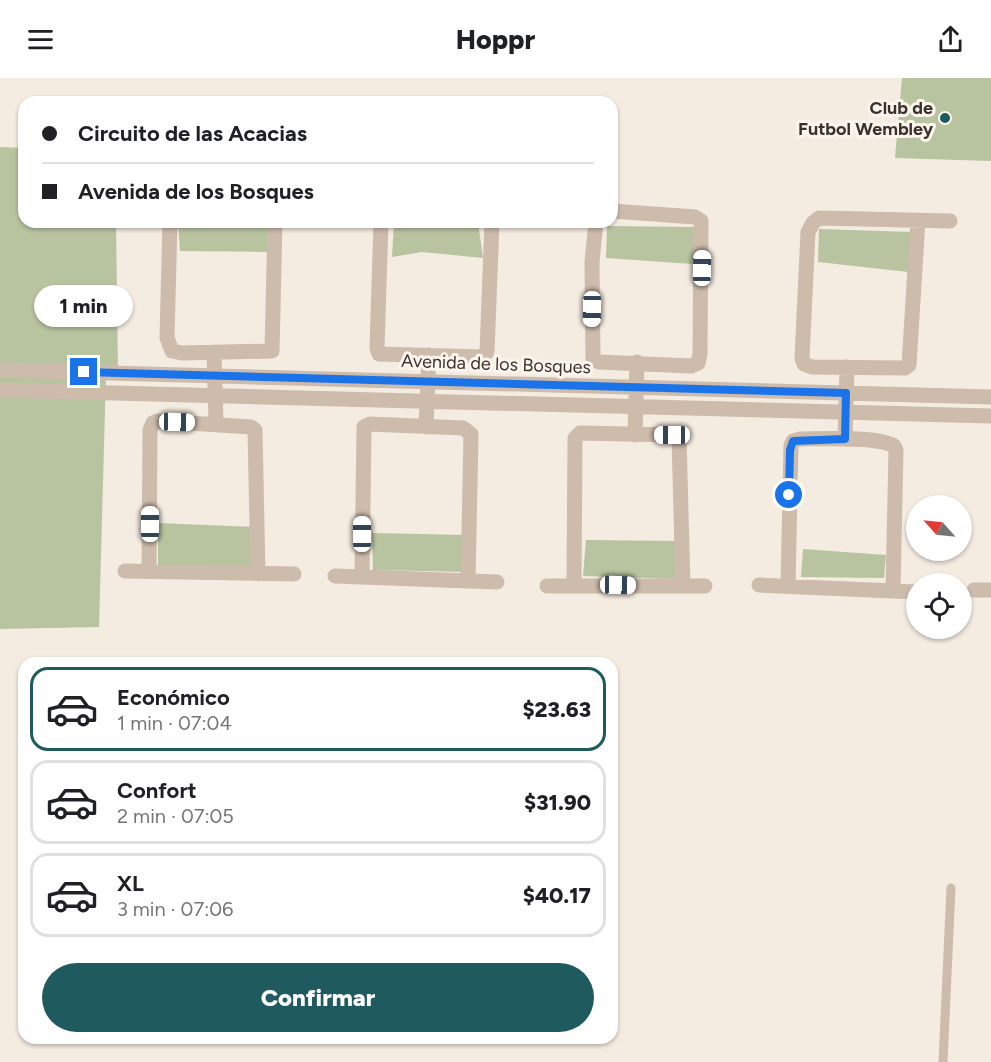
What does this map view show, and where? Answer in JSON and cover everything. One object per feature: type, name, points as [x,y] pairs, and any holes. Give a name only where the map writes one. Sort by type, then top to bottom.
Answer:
[{"type":"street","points":[[595,228],[592,262],[593,359],[599,362],[691,366],[698,363],[700,354],[701,221],[695,217],[618,211]]},
{"type":"street","points":[[918,220],[909,365],[904,368],[812,367],[803,362],[810,227],[819,218],[918,220],[950,221]]},
{"type":"street","points":[[170,228],[166,338],[172,351],[214,352],[272,351],[275,228]]},
{"type":"street","points":[[381,228],[377,348],[380,354],[485,356],[492,228]]},
{"type":"street","points":[[214,352],[216,423]]},
{"type":"street","points":[[426,427],[429,355]]},
{"type":"street","points":[[635,435],[637,362]]},
{"type":"street","points":[[845,439],[847,367]]},
{"type":"street","name":"Avenida de los Bosques","points":[[0,370],[991,397]]},
{"type":"street","points":[[0,390],[991,417]]},
{"type":"street","points":[[150,571],[150,430],[153,423],[216,423],[251,427],[255,430],[258,574]]},
{"type":"street","points":[[362,576],[363,430],[365,425],[426,427],[469,430],[468,581]]},
{"type":"street","points":[[574,585],[577,434],[677,436],[680,441],[683,586]]},
{"type":"street","points":[[788,586],[790,450],[793,441],[845,439],[885,442],[894,447],[893,591]]},
{"type":"street","points":[[125,571],[294,574]]},
{"type":"street","points":[[335,576],[497,582]]},
{"type":"street","points":[[759,585],[906,592]]},
{"type":"street","points":[[547,586],[705,586]]},
{"type":"street","points":[[974,590],[991,590]]},
{"type":"lane","points":[[943,1062],[951,888]]},
{"type":"green space","name":"Club de Futbol Wembley","points":[[902,78],[991,78],[991,161],[895,158]]},
{"type":"green space","points":[[0,147],[18,148],[18,228],[116,228],[118,373],[106,373],[99,627],[0,629]]},
{"type":"green space","points":[[696,227],[692,264],[606,258],[607,228]]},
{"type":"green space","points":[[178,228],[268,228],[267,252],[180,251]]},
{"type":"green space","points":[[394,228],[479,228],[483,258],[422,252],[392,257]]},
{"type":"green space","points":[[819,229],[912,232],[908,272],[818,262]]},
{"type":"green space","points":[[158,523],[255,527],[251,567],[158,565]]},
{"type":"green space","points":[[372,533],[467,535],[466,572],[373,570]]},
{"type":"green space","points":[[586,540],[679,541],[678,579],[583,576]]},
{"type":"green space","points":[[803,549],[886,555],[884,578],[801,577]]},
{"type":"place","name":"Club de Futbol Wembley","points":[[945,118]]},
{"type":"route","points":[[84,372],[846,393],[845,439],[793,441],[790,450],[789,495]]}]
